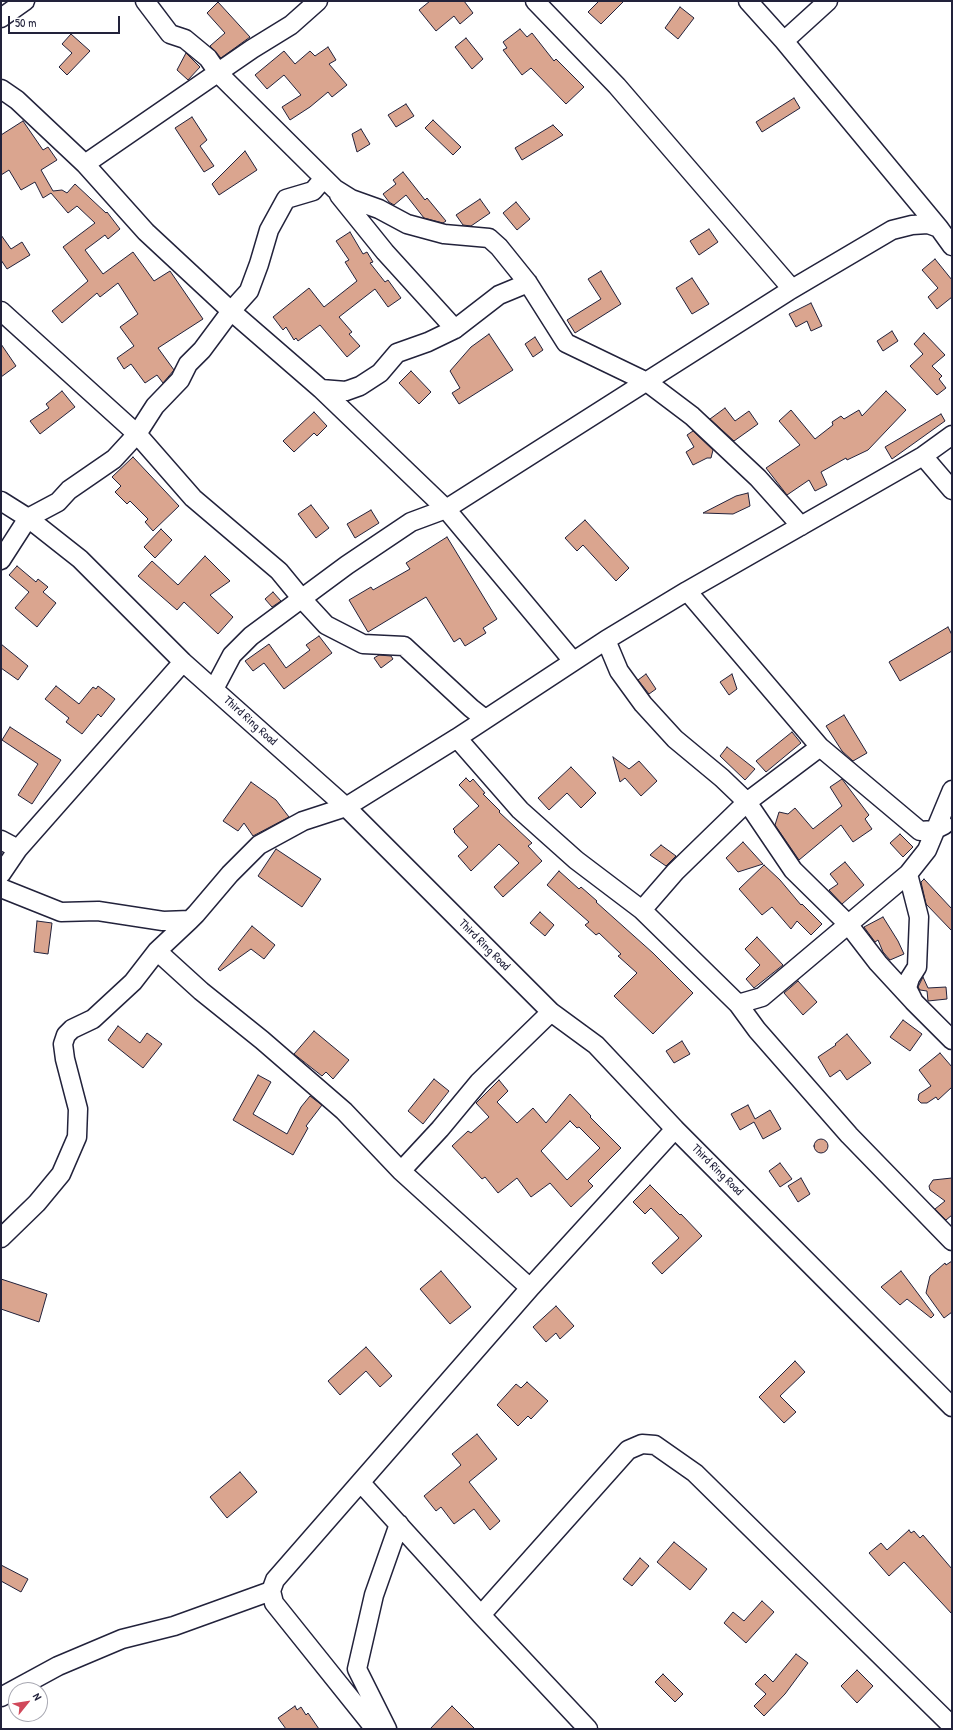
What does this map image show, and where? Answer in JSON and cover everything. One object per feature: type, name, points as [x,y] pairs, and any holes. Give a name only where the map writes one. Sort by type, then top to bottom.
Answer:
[{"type":"street","points":[[1,18],[25,1]]},
{"type":"street","points":[[145,1],[170,34],[185,40],[208,58],[218,74],[329,184],[385,252],[455,329]]},
{"type":"street","points":[[85,164],[218,74],[252,49],[291,25],[318,1]]},
{"type":"street","points":[[535,1],[617,86],[792,290]]},
{"type":"street","points":[[748,1],[784,41],[940,228],[952,246]]},
{"type":"street","points":[[784,41],[828,1]]},
{"type":"street","points":[[1,89],[17,100],[85,164],[141,227],[231,311],[321,389],[446,509],[573,661]]},
{"type":"street","points":[[329,184],[351,200],[379,209],[407,224],[444,234],[489,238],[499,247],[528,283],[566,344],[647,382],[692,416],[758,478],[801,526]]},
{"type":"street","points":[[1,560],[28,518],[58,502],[68,490],[114,459],[137,434],[155,406],[180,380],[188,364],[202,350],[231,311],[249,290],[259,264],[269,230],[286,199],[313,191],[329,184]]},
{"type":"street","points":[[214,689],[232,655],[251,636],[347,565],[411,522],[446,509],[792,290],[892,230],[912,225],[928,224],[940,228]]},
{"type":"street","points":[[321,389],[346,391],[360,386],[380,373],[397,353],[428,342],[455,329],[499,295],[528,283]]},
{"type":"street","points":[[1,311],[137,434],[193,498],[280,571],[302,599],[326,625],[363,644],[404,646],[471,708],[486,718]]},
{"type":"street","points":[[1,1238],[37,1203],[61,1174],[77,1137],[78,1108],[65,1060],[63,1044],[66,1036],[72,1029],[93,1019],[133,982],[157,951],[196,914],[230,874],[259,845],[303,821],[346,807],[457,738],[606,640],[687,591],[923,456],[952,435]]},
{"type":"street","points":[[923,456],[952,490]]},
{"type":"street","name":"Third Ring Road","points":[[1,501],[28,518],[80,560],[182,662],[346,807],[550,1012],[596,1045],[676,1129],[952,1407]]},
{"type":"street","points":[[687,591],[820,747],[920,830],[934,830],[952,820]]},
{"type":"street","points":[[606,640],[619,671],[643,704],[675,739],[722,778],[747,802],[793,870],[848,924],[878,963],[952,1040]]},
{"type":"street","points":[[1,874],[18,848],[182,662]]},
{"type":"street","points":[[457,738],[520,810],[576,860],[642,910],[738,1004],[756,1030],[849,1135],[952,1241]]},
{"type":"street","points":[[642,910],[676,872],[747,802],[820,747]]},
{"type":"street","points":[[738,1004],[762,997],[908,874],[927,850],[934,830],[952,790]]},
{"type":"street","points":[[1,840],[18,848]]},
{"type":"street","points":[[908,874],[919,917],[917,967],[910,978],[907,988],[914,1002]]},
{"type":"street","points":[[1,888],[62,912],[98,911],[163,921],[190,920]]},
{"type":"street","points":[[157,951],[201,991],[262,1040],[344,1111],[401,1171],[530,1288]]},
{"type":"street","points":[[756,1030],[762,997]]},
{"type":"street","points":[[401,1171],[440,1129],[479,1082],[550,1012]]},
{"type":"street","points":[[375,1729],[274,1603],[271,1591],[275,1580],[530,1288],[676,1129]]},
{"type":"street","points":[[481,1615],[628,1450],[642,1444],[655,1445],[695,1473],[952,1726]]},
{"type":"street","points":[[361,1483],[481,1615],[588,1729]]},
{"type":"street","points":[[386,1729],[357,1669],[374,1595],[399,1524]]},
{"type":"street","points":[[1,1697],[58,1666],[122,1639],[174,1626],[271,1591]]},
{"type":"building","points":[[430,1],[464,1],[473,13],[460,24],[454,16],[436,31],[419,10]]},
{"type":"building","points":[[599,1],[624,1],[601,24],[588,12]]},
{"type":"building","points":[[218,2],[250,37],[221,58],[210,46],[225,33],[207,13]]},
{"type":"building","points":[[680,7],[694,18],[678,39],[665,28]]},
{"type":"building","points":[[520,29],[527,37],[532,33],[554,61],[556,59],[584,87],[566,104],[531,68],[522,75],[503,50],[507,48],[503,42]]},
{"type":"building","points":[[71,34],[90,51],[67,75],[59,67],[72,53],[62,44]]},
{"type":"building","points":[[466,38],[483,59],[472,69],[455,47]]},
{"type":"building","points":[[328,47],[336,60],[329,64],[347,85],[332,97],[328,92],[310,107],[290,120],[282,107],[301,95],[284,75],[267,89],[255,75],[284,51],[295,64],[310,51],[315,56]]},
{"type":"building","points":[[186,53],[200,67],[188,80],[177,70]]},
{"type":"building","points":[[794,98],[800,108],[762,132],[756,122]]},
{"type":"building","points":[[406,104],[414,116],[396,127],[388,115]]},
{"type":"building","points":[[192,117],[207,140],[200,146],[214,166],[204,172],[175,128]]},
{"type":"building","points":[[433,120],[461,147],[453,155],[425,128]]},
{"type":"building","points":[[23,121],[43,150],[48,147],[57,160],[41,170],[53,191],[62,190],[67,193],[75,184],[106,213],[107,212],[120,229],[108,239],[105,235],[85,250],[103,274],[133,252],[154,281],[170,271],[203,319],[158,348],[174,370],[163,383],[157,375],[145,383],[131,364],[124,369],[117,358],[134,346],[120,327],[138,314],[118,283],[100,297],[97,293],[62,323],[52,311],[88,281],[63,247],[95,223],[77,206],[68,213],[51,193],[43,198],[35,182],[21,190],[9,170],[1,175],[1,135]]},
{"type":"building","points":[[553,125],[563,135],[522,160],[515,148]]},
{"type":"building","points":[[361,129],[370,144],[357,152],[352,134]]},
{"type":"building","points":[[245,151],[257,170],[219,195],[212,184]]},
{"type":"building","points":[[403,172],[425,200],[427,198],[446,221],[443,223],[424,218],[406,195],[394,205],[389,202],[383,194],[396,184],[393,180]]},
{"type":"building","points":[[480,199],[490,213],[471,226],[463,225],[456,215]]},
{"type":"building","points":[[516,202],[530,219],[517,230],[503,213]]},
{"type":"building","points":[[709,229],[718,242],[699,255],[690,241]]},
{"type":"building","points":[[350,232],[363,254],[367,252],[373,262],[370,263],[385,282],[388,280],[401,298],[388,307],[375,289],[339,317],[352,332],[349,334],[360,346],[347,357],[320,325],[298,341],[296,338],[294,340],[286,327],[283,330],[273,317],[309,288],[324,307],[357,281],[345,262],[349,260],[336,241]]},
{"type":"building","points":[[1,235],[11,249],[22,242],[30,255],[7,269],[1,260]]},
{"type":"building","points":[[935,259],[952,280],[952,297],[937,309],[928,297],[938,288],[922,270]]},
{"type":"building","points":[[601,271],[621,304],[575,333],[567,320],[601,299],[588,279]]},
{"type":"building","points":[[692,278],[709,304],[692,314],[676,288]]},
{"type":"building","points":[[811,303],[822,326],[811,331],[807,321],[796,327],[789,314]]},
{"type":"building","points":[[892,331],[898,341],[883,351],[877,341]]},
{"type":"building","points":[[924,333],[945,355],[932,366],[942,376],[939,379],[946,388],[937,395],[910,366],[923,354],[914,344]]},
{"type":"building","points":[[489,334],[513,370],[459,404],[452,393],[460,388],[450,371],[471,347]]},
{"type":"building","points":[[535,337],[543,350],[533,357],[525,344]]},
{"type":"building","points":[[1,344],[16,366],[1,377]]},
{"type":"building","points":[[411,371],[431,392],[419,404],[399,383]]},
{"type":"building","points":[[62,391],[75,407],[40,434],[30,421],[49,408],[46,404]]},
{"type":"building","points":[[886,391],[906,410],[868,450],[847,460],[846,458],[821,472],[827,485],[815,491],[809,480],[787,495],[766,468],[800,445],[779,421],[791,410],[815,439],[833,425],[832,422],[841,416],[844,419],[859,410],[862,416]]},
{"type":"building","points":[[725,408],[735,421],[749,411],[758,424],[734,441],[710,419]]},
{"type":"building","points":[[314,412],[327,426],[317,436],[314,433],[294,452],[283,441]]},
{"type":"building","points":[[941,414],[945,421],[892,459],[885,447]]},
{"type":"building","points":[[693,431],[713,450],[711,458],[707,458],[693,465],[686,452],[694,447],[687,435]]},
{"type":"building","points":[[133,457],[179,506],[153,531],[145,522],[148,519],[130,501],[127,504],[115,492],[121,486],[112,477]]},
{"type":"building","points":[[748,493],[750,506],[733,514],[703,513],[736,496]]},
{"type":"building","points":[[311,505],[329,528],[316,538],[298,514]]},
{"type":"building","points":[[371,510],[379,523],[355,538],[347,524]]},
{"type":"building","points":[[585,520],[629,568],[616,581],[583,545],[577,551],[565,538]]},
{"type":"building","points":[[161,529],[172,540],[155,558],[144,547]]},
{"type":"building","points":[[447,537],[497,619],[483,628],[486,633],[465,646],[460,638],[454,642],[426,597],[368,632],[349,600],[371,587],[373,590],[410,569],[406,563]]},
{"type":"building","points":[[205,556],[230,581],[210,595],[233,617],[218,634],[184,602],[177,610],[138,576],[152,561],[178,585]]},
{"type":"building","points":[[17,566],[36,582],[38,579],[48,587],[43,592],[56,603],[37,627],[15,608],[29,592],[9,575]]},
{"type":"building","points":[[273,592],[281,601],[272,607],[265,599]]},
{"type":"building","points":[[948,627],[952,635],[952,651],[900,681],[889,662]]},
{"type":"building","points":[[319,636],[332,653],[284,689],[264,663],[253,671],[245,661],[269,644],[286,668],[310,650],[306,645]]},
{"type":"building","points":[[1,644],[28,666],[18,680],[1,668]]},
{"type":"building","points":[[379,655],[391,656],[393,659],[381,668],[374,658]]},
{"type":"building","points":[[646,674],[656,689],[649,694],[638,680]]},
{"type":"building","points":[[732,674],[737,689],[729,695],[720,682]]},
{"type":"building","points":[[56,686],[79,704],[93,687],[96,689],[98,686],[115,699],[101,717],[98,714],[82,734],[66,722],[69,718],[45,699]]},
{"type":"building","points":[[844,715],[867,753],[853,761],[842,751],[826,726]]},
{"type":"building","points":[[10,727],[61,760],[32,804],[18,795],[38,764],[2,740]]},
{"type":"building","points":[[792,732],[801,743],[766,772],[756,761]]},
{"type":"building","points":[[727,747],[755,769],[745,780],[720,756]]},
{"type":"building","points":[[613,757],[629,769],[639,761],[657,781],[641,796],[625,778],[620,782]]},
{"type":"building","points":[[571,767],[596,793],[581,808],[567,793],[549,810],[538,798]]},
{"type":"building","points":[[466,778],[470,782],[473,779],[485,793],[483,794],[500,811],[499,812],[532,843],[528,846],[542,861],[503,897],[494,887],[519,863],[499,844],[471,871],[458,856],[468,847],[453,829],[479,806],[459,785]]},
{"type":"building","points":[[842,779],[869,815],[865,819],[872,829],[853,842],[841,825],[799,860],[775,825],[779,812],[788,814],[795,808],[813,829],[842,806],[830,787]]},
{"type":"building","points":[[251,782],[276,800],[289,817],[253,836],[244,823],[238,831],[223,821]]},
{"type":"building","points":[[900,834],[913,847],[903,857],[890,843]]},
{"type":"building","points":[[743,842],[763,864],[738,872],[726,858]]},
{"type":"building","points":[[661,845],[676,856],[666,866],[650,855]]},
{"type":"building","points":[[276,849],[321,879],[302,907],[258,876]]},
{"type":"building","points":[[845,862],[864,885],[842,904],[829,890],[838,884],[830,874]]},
{"type":"building","points":[[764,865],[780,880],[801,905],[802,904],[822,924],[811,935],[797,921],[791,929],[772,907],[762,915],[739,889]]},
{"type":"building","points":[[559,871],[579,889],[581,887],[597,901],[596,902],[653,953],[693,993],[653,1034],[614,996],[637,973],[618,956],[621,954],[599,933],[596,935],[585,925],[589,922],[547,885]]},
{"type":"building","points":[[924,879],[952,909],[952,931],[926,904],[921,882]]},
{"type":"building","points":[[540,912],[554,925],[545,936],[530,923]]},
{"type":"building","points":[[883,917],[904,954],[890,960],[883,952],[878,940],[875,942],[864,927]]},
{"type":"building","points":[[37,921],[52,923],[48,954],[34,952]]},
{"type":"building","points":[[252,926],[275,945],[264,959],[251,949],[220,971],[218,969]]},
{"type":"building","points":[[757,937],[783,965],[754,988],[746,979],[760,965],[745,949]]},
{"type":"building","points":[[923,977],[928,988],[946,987],[947,999],[928,1001],[927,991],[920,990],[918,987]]},
{"type":"building","points":[[798,981],[817,1002],[803,1015],[784,993]]},
{"type":"building","points":[[903,1020],[922,1034],[910,1051],[890,1037]]},
{"type":"building","points":[[118,1026],[140,1043],[147,1033],[162,1044],[143,1068],[108,1040]]},
{"type":"building","points":[[314,1031],[349,1060],[333,1079],[326,1072],[322,1076],[294,1054]]},
{"type":"building","points":[[847,1034],[871,1063],[847,1080],[840,1070],[830,1077],[818,1057],[836,1045],[835,1044]]},
{"type":"building","points":[[682,1041],[690,1054],[674,1063],[666,1051]]},
{"type":"building","points":[[940,1053],[952,1067],[952,1087],[938,1100],[936,1097],[927,1103],[921,1103],[918,1100],[919,1094],[931,1086],[919,1070]]},
{"type":"building","points":[[258,1075],[271,1082],[253,1114],[287,1134],[301,1107],[310,1096],[322,1105],[306,1126],[308,1128],[293,1155],[233,1120]]},
{"type":"building","points":[[434,1079],[449,1091],[423,1124],[408,1111]]},
{"type":"building","points":[[499,1080],[508,1091],[497,1102],[517,1123],[533,1108],[546,1123],[570,1094],[591,1116],[590,1117],[621,1148],[588,1181],[593,1186],[571,1207],[550,1183],[531,1197],[517,1178],[498,1193],[485,1177],[482,1179],[452,1146],[468,1131],[471,1133],[489,1117],[476,1103]],"holes":[[[570,1121],[577,1128],[579,1127],[600,1148],[567,1180],[541,1151]]]},
{"type":"building","points":[[748,1105],[755,1119],[770,1110],[781,1129],[763,1139],[754,1122],[740,1130],[731,1114]]},
{"type":"building","points":[[821,1139],[826,1141],[828,1146],[826,1151],[821,1153],[816,1151],[814,1146],[816,1141]]},
{"type":"building","points":[[780,1163],[792,1179],[780,1187],[769,1171]]},
{"type":"building","points":[[801,1178],[810,1194],[798,1202],[788,1186]]},
{"type":"building","points":[[952,1178],[952,1215],[946,1220],[935,1209],[945,1201],[930,1190],[929,1186],[933,1180]]},
{"type":"building","points":[[650,1185],[702,1236],[662,1274],[652,1263],[679,1238],[651,1208],[645,1214],[633,1202]]},
{"type":"building","points":[[952,1261],[952,1312],[944,1318],[926,1293],[930,1276],[945,1263],[946,1265]]},
{"type":"building","points":[[441,1271],[471,1307],[450,1324],[420,1289]]},
{"type":"building","points":[[901,1271],[934,1315],[931,1318],[907,1299],[900,1305],[881,1287]]},
{"type":"building","points":[[1,1279],[47,1294],[39,1322],[1,1309]]},
{"type":"building","points":[[556,1306],[574,1326],[560,1339],[556,1333],[546,1342],[533,1327]]},
{"type":"building","points":[[366,1347],[392,1376],[380,1387],[366,1371],[340,1395],[328,1381]]},
{"type":"building","points":[[795,1361],[805,1372],[780,1396],[796,1412],[784,1423],[759,1397]]},
{"type":"building","points":[[527,1382],[548,1401],[531,1419],[528,1416],[518,1426],[497,1405],[516,1384],[521,1388]]},
{"type":"building","points":[[477,1434],[497,1459],[469,1482],[500,1521],[490,1530],[474,1509],[454,1524],[441,1507],[436,1511],[424,1496],[461,1465],[452,1454]]},
{"type":"building","points":[[240,1472],[257,1492],[227,1518],[210,1497]]},
{"type":"building","points":[[909,1530],[911,1533],[914,1531],[920,1538],[923,1535],[952,1569],[952,1614],[904,1562],[889,1576],[869,1553],[881,1543],[887,1550]]},
{"type":"building","points":[[674,1542],[707,1569],[690,1590],[657,1562]]},
{"type":"building","points":[[640,1558],[649,1566],[632,1586],[623,1579]]},
{"type":"building","points":[[1,1565],[28,1579],[21,1592],[1,1581]]},
{"type":"building","points":[[762,1601],[774,1612],[746,1643],[724,1623],[733,1612],[744,1621]]},
{"type":"building","points":[[796,1654],[808,1663],[785,1694],[764,1716],[754,1706],[766,1694],[755,1684],[765,1674],[773,1682]]},
{"type":"building","points":[[857,1670],[873,1686],[857,1703],[841,1686]]},
{"type":"building","points":[[663,1674],[683,1694],[675,1702],[655,1682]]},
{"type":"building","points":[[295,1706],[297,1710],[301,1707],[306,1715],[308,1713],[319,1729],[286,1729],[278,1718]]},
{"type":"building","points":[[452,1706],[475,1729],[430,1729]]}]
